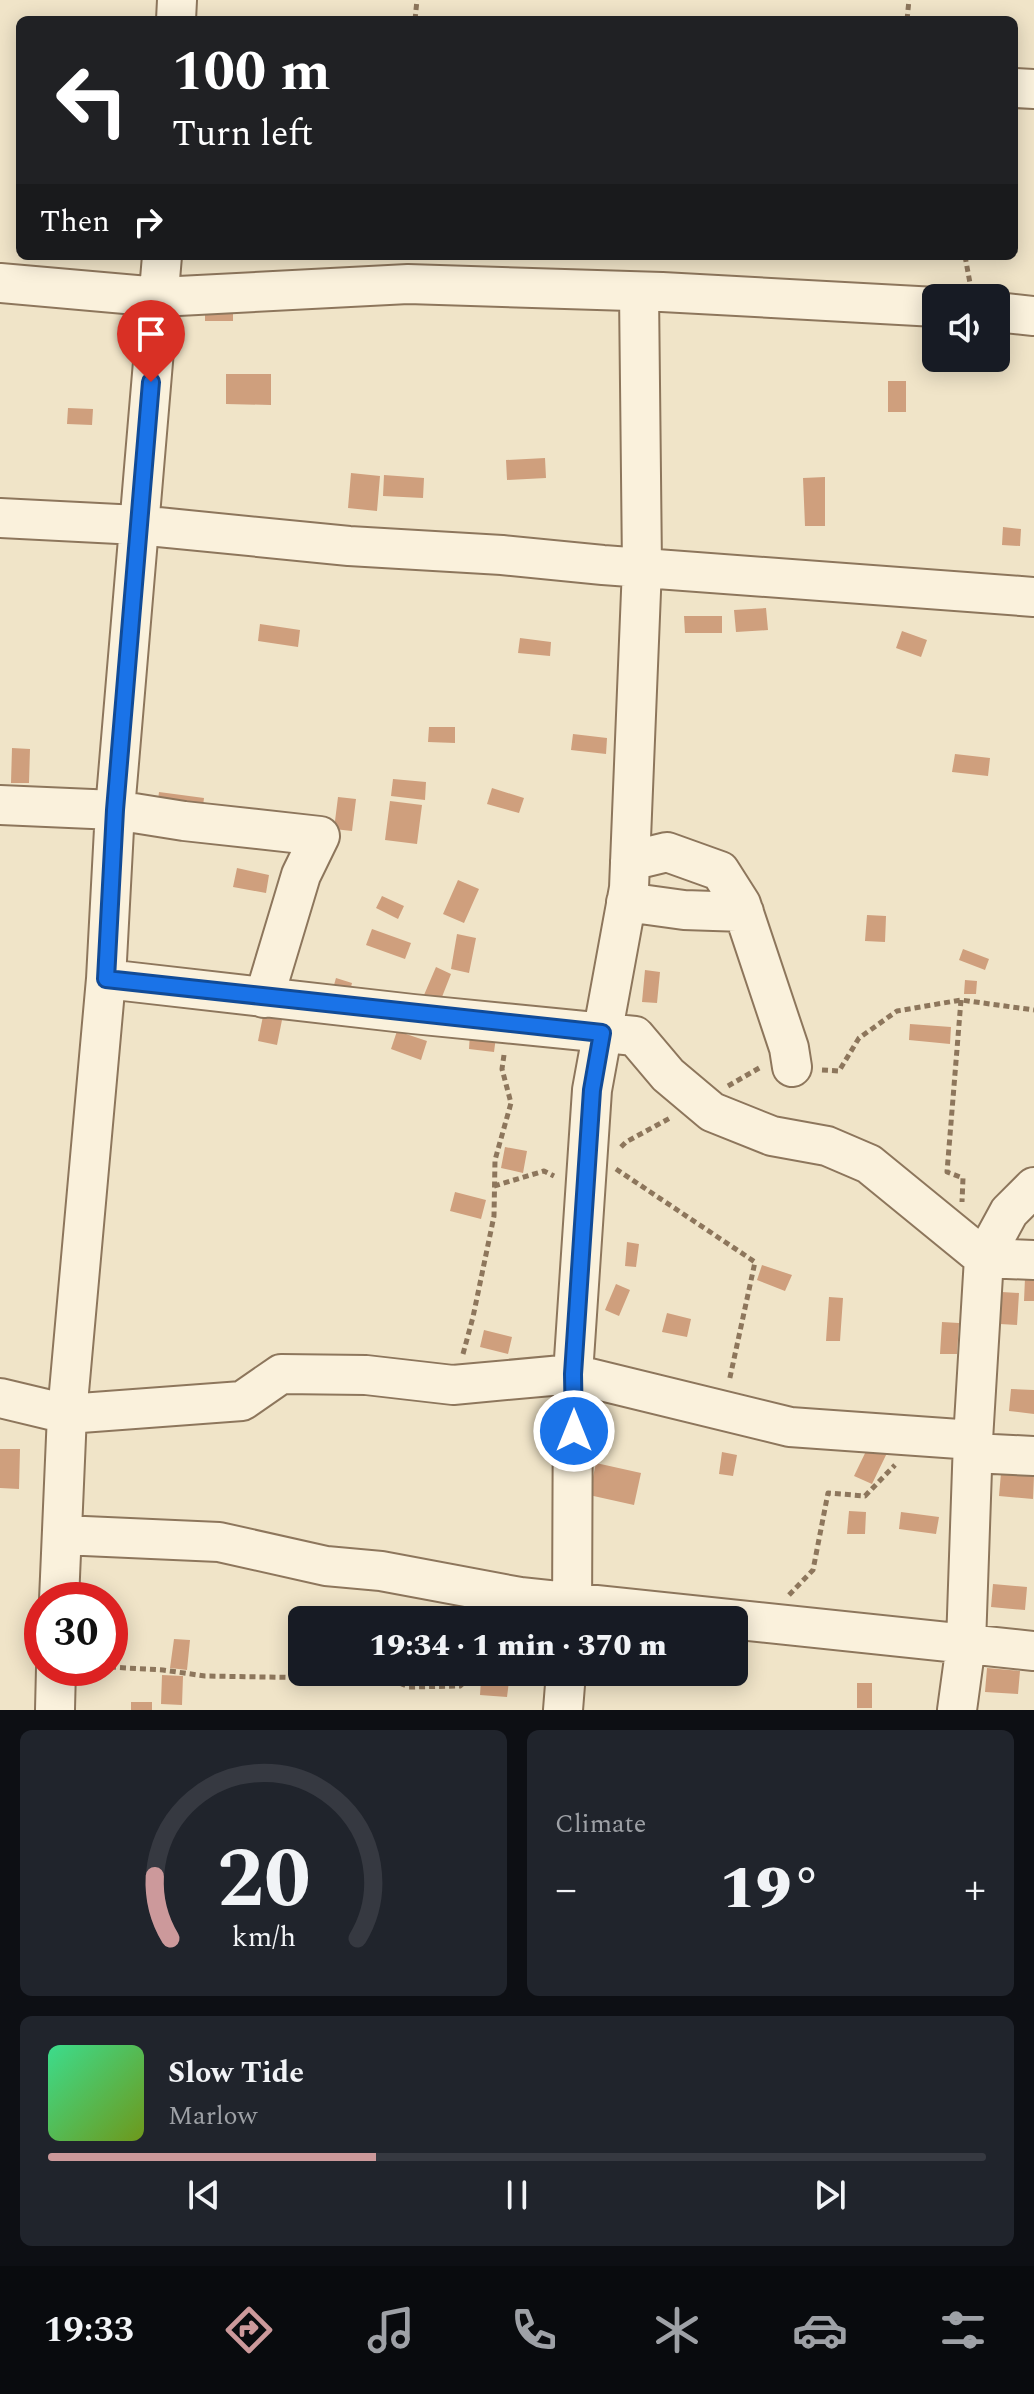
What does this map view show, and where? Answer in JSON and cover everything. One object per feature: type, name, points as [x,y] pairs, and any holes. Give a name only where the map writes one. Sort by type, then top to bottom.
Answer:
[{"type":"street","points":[[60,1582],[67,1414],[106,979],[115,810],[162,260]]},
{"type":"street","points":[[0,283],[159,297],[408,284],[922,306]]},
{"type":"street","points":[[573,1606],[573,1374],[592,1090],[626,902],[630,861],[642,567],[639,292]]},
{"type":"street","points":[[1010,313],[1034,316]]},
{"type":"street","points":[[0,518],[138,525],[349,546],[1034,597]]},
{"type":"street","points":[[0,805],[115,810],[320,836],[301,875],[264,998]]},
{"type":"street","points":[[630,861],[667,852],[720,871],[744,912],[789,1048],[792,1067]]},
{"type":"street","points":[[626,902],[684,910],[744,912]]},
{"type":"street","points":[[106,979],[635,1036],[668,1075],[712,1112],[772,1136],[827,1146],[869,1164],[972,1248],[1034,1260]]},
{"type":"street","points":[[957,1710],[966,1644],[973,1446],[972,1248],[1034,1187]]},
{"type":"street","points":[[0,1398],[67,1414],[242,1401],[281,1374],[366,1375],[453,1385],[573,1374],[790,1427],[912,1435],[1034,1456]]},
{"type":"street","points":[[62,1535],[219,1542],[326,1566],[381,1571],[554,1606]]},
{"type":"street","points":[[748,1626],[1034,1651]]},
{"type":"street","points":[[55,1710],[56,1686]]},
{"type":"street","points":[[563,1710],[565,1686]]},
{"type":"path","points":[[966,260],[970,284]]},
{"type":"path","points":[[961,1000],[947,1172],[963,1178],[972,1248]]},
{"type":"path","points":[[617,1153],[626,1142],[765,1065],[839,1071],[859,1038],[897,1011],[961,1000],[1034,1010]]},
{"type":"path","points":[[453,1385],[473,1317],[494,1216],[495,1160],[511,1103],[502,1069],[507,1024]]},
{"type":"path","points":[[494,1186],[544,1171],[585,1190],[608,1163],[755,1262],[725,1411]]},
{"type":"path","points":[[786,1598],[813,1570],[828,1493],[865,1496],[892,1471],[912,1435]]},
{"type":"path","points":[[128,1668],[205,1676],[288,1677]]},
{"type":"path","points":[[407,1686],[460,1686]]},
{"type":"building","points":[[205,306],[233,307],[233,321],[205,321]]},
{"type":"building","points":[[226,374],[271,374],[271,405],[226,404]]},
{"type":"building","points":[[888,381],[906,381],[906,412],[888,412]]},
{"type":"building","points":[[68,408],[93,409],[92,425],[67,424]]},
{"type":"building","points":[[545,458],[546,478],[507,480],[506,460]]},
{"type":"building","points":[[351,473],[380,476],[377,511],[348,508]]},
{"type":"building","points":[[384,475],[424,478],[423,498],[383,496]]},
{"type":"building","points":[[825,477],[825,526],[805,526],[803,478]]},
{"type":"building","points":[[1003,527],[1021,529],[1020,546],[1002,545]]},
{"type":"building","points":[[766,608],[768,630],[736,632],[734,610]]},
{"type":"building","points":[[684,616],[722,616],[722,633],[685,633]]},
{"type":"building","points":[[260,624],[300,630],[298,647],[258,641]]},
{"type":"building","points":[[902,631],[927,640],[921,657],[896,648]]},
{"type":"building","points":[[520,638],[551,642],[550,656],[518,653]]},
{"type":"building","points":[[429,727],[455,727],[455,743],[428,742]]},
{"type":"building","points":[[573,734],[607,738],[606,754],[571,750]]},
{"type":"building","points":[[12,748],[30,749],[29,783],[11,783]]},
{"type":"building","points":[[955,754],[990,758],[988,776],[952,772]]},
{"type":"building","points":[[393,779],[426,782],[425,800],[391,796]]},
{"type":"building","points":[[492,788],[524,798],[519,813],[487,804]]},
{"type":"building","points":[[159,792],[204,798],[202,813],[157,808]]},
{"type":"building","points":[[338,797],[356,799],[352,831],[334,829]]},
{"type":"building","points":[[390,801],[422,805],[417,844],[385,840]]},
{"type":"building","points":[[237,868],[269,875],[266,893],[233,887]]},
{"type":"building","points":[[458,880],[479,889],[464,923],[443,914]]},
{"type":"building","points":[[382,896],[404,906],[398,919],[376,908]]},
{"type":"building","points":[[867,915],[886,916],[885,942],[865,941]]},
{"type":"building","points":[[372,929],[411,943],[405,959],[366,945]]},
{"type":"building","points":[[457,934],[476,938],[469,973],[451,969]]},
{"type":"building","points":[[963,949],[989,959],[985,970],[959,960]]},
{"type":"building","points":[[436,967],[451,974],[440,1002],[424,995]]},
{"type":"building","points":[[645,970],[660,972],[657,1003],[642,1002]]},
{"type":"building","points":[[336,978],[352,983],[347,1003],[330,999]]},
{"type":"building","points":[[965,980],[977,981],[976,994],[964,994]]},
{"type":"building","points":[[265,1006],[284,1010],[277,1045],[258,1041]]},
{"type":"building","points":[[910,1024],[951,1027],[950,1044],[909,1040]]},
{"type":"building","points":[[397,1031],[427,1041],[421,1060],[391,1049]]},
{"type":"building","points":[[470,1033],[496,1037],[494,1052],[469,1049]]},
{"type":"building","points":[[505,1147],[527,1151],[523,1173],[501,1168]]},
{"type":"building","points":[[455,1192],[486,1200],[481,1219],[450,1211]]},
{"type":"building","points":[[627,1242],[639,1244],[636,1267],[625,1266]]},
{"type":"building","points":[[762,1265],[792,1275],[785,1291],[757,1280]]},
{"type":"building","points":[[1025,1278],[1034,1278],[1034,1301],[1024,1301]]},
{"type":"building","points":[[616,1284],[630,1290],[619,1316],[605,1310]]},
{"type":"building","points":[[1002,1292],[1019,1293],[1017,1325],[1000,1324]]},
{"type":"building","points":[[829,1297],[843,1298],[840,1341],[826,1341]]},
{"type":"building","points":[[667,1313],[691,1319],[687,1337],[662,1332]]},
{"type":"building","points":[[942,1322],[959,1323],[957,1354],[940,1354]]},
{"type":"building","points":[[484,1330],[512,1337],[508,1354],[480,1347]]},
{"type":"building","points":[[1011,1389],[1034,1390],[1034,1414],[1009,1411]]},
{"type":"building","points":[[869,1445],[887,1453],[872,1484],[854,1476]]},
{"type":"building","points":[[0,1449],[20,1449],[19,1489],[0,1488]]},
{"type":"building","points":[[722,1452],[737,1455],[733,1476],[719,1474]]},
{"type":"building","points":[[596,1463],[641,1473],[634,1505],[589,1495]]},
{"type":"building","points":[[1001,1473],[1034,1475],[1033,1499],[999,1496]]},
{"type":"building","points":[[849,1511],[866,1512],[865,1534],[847,1534]]},
{"type":"building","points":[[901,1512],[939,1517],[936,1534],[899,1529]]},
{"type":"building","points":[[993,1584],[1027,1587],[1025,1610],[991,1607]]},
{"type":"building","points":[[174,1639],[190,1640],[187,1670],[170,1668]]},
{"type":"building","points":[[987,1668],[1020,1671],[1018,1694],[985,1692]]},
{"type":"building","points":[[162,1675],[183,1676],[182,1705],[161,1704]]},
{"type":"building","points":[[857,1683],[872,1683],[872,1708],[857,1708]]},
{"type":"building","points":[[481,1686],[508,1686],[507,1697],[480,1695]]},
{"type":"building","points":[[131,1702],[152,1702],[152,1710],[131,1710]]},
{"type":"route","points":[[151,382],[115,810],[106,979],[602,1033],[592,1090],[573,1374],[574,1431]]}]
